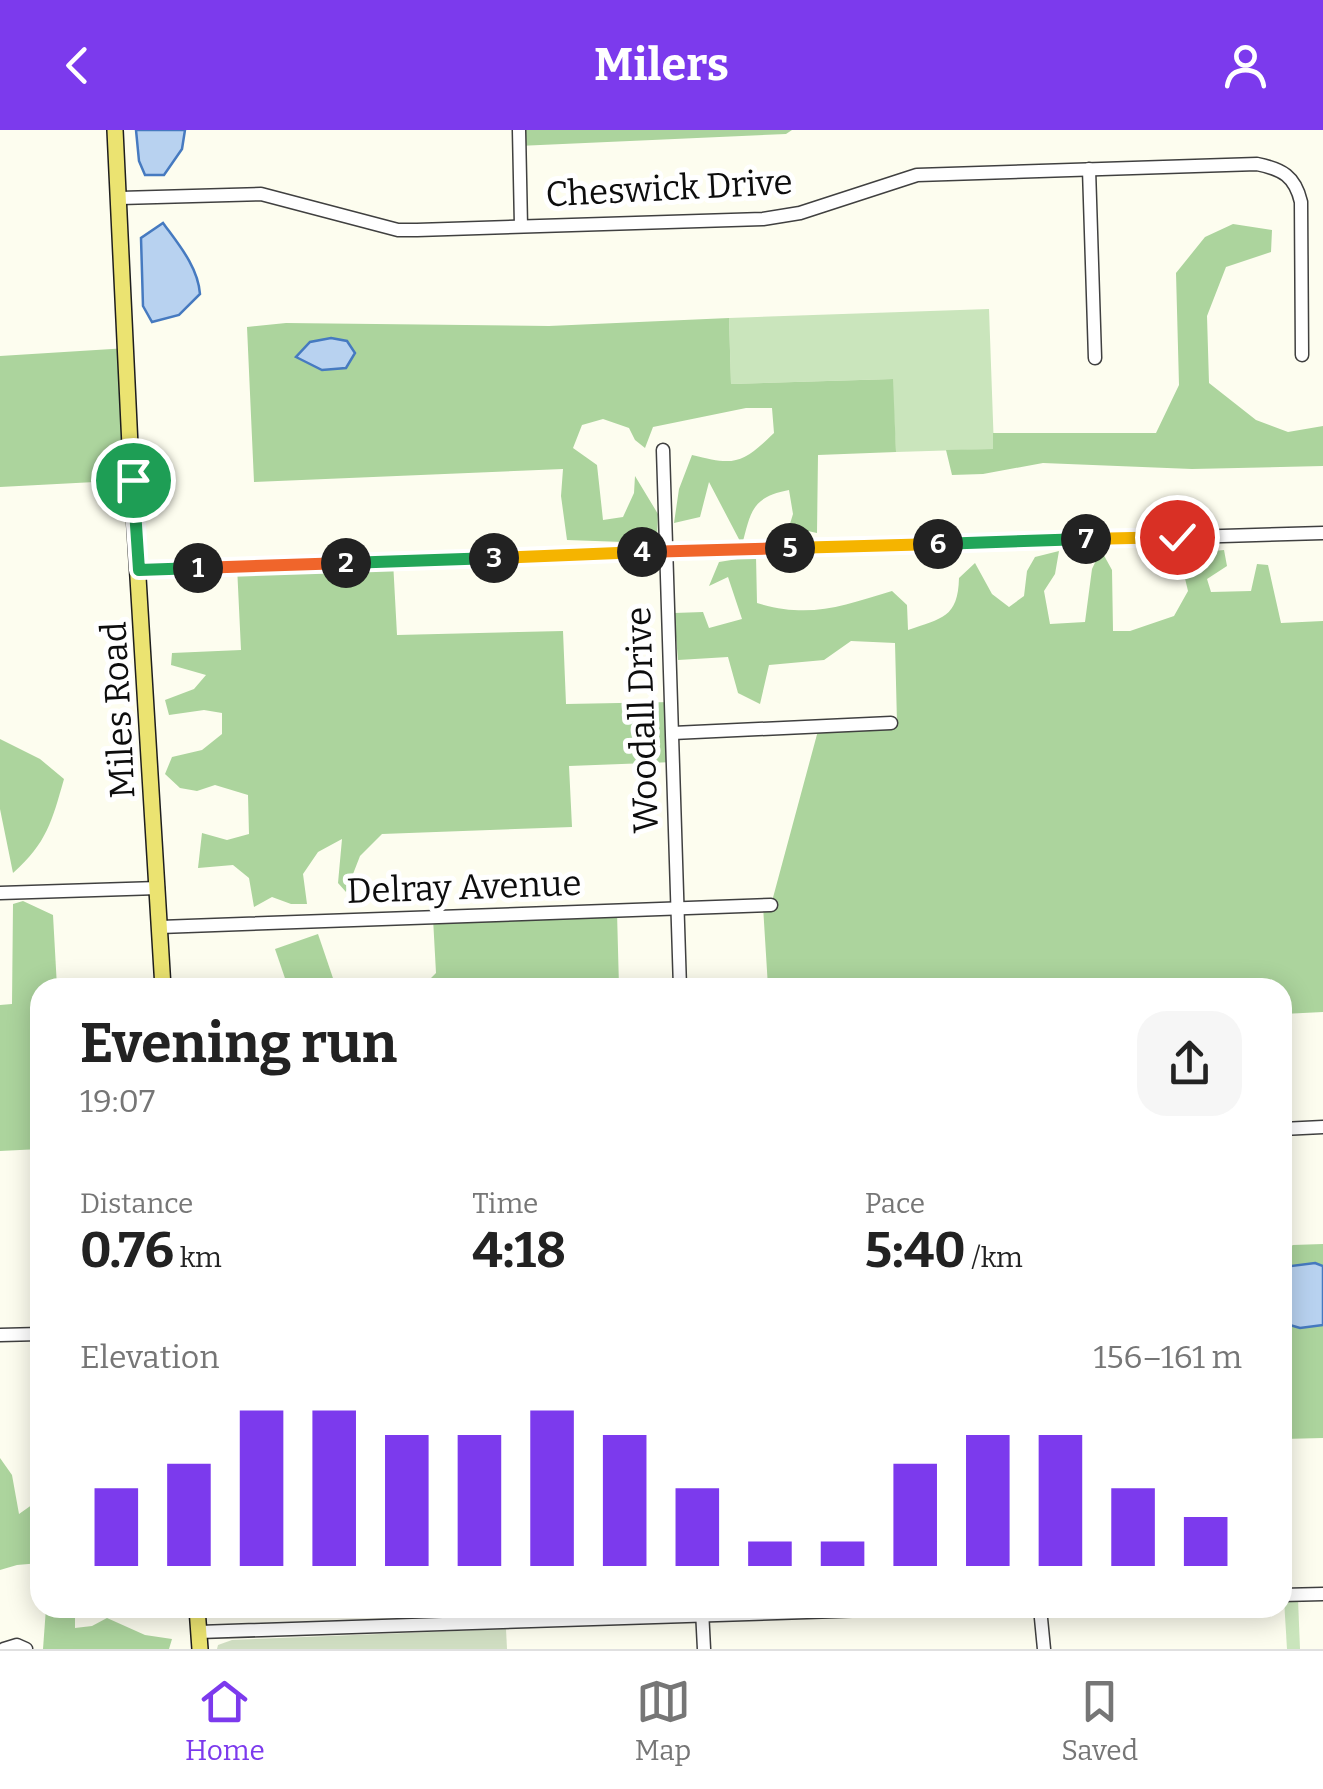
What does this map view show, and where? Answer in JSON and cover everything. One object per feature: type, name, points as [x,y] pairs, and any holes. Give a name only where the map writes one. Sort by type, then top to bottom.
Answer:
[{"type":"main road","name":"Miles Road","points":[[116,130],[163,978]]},
{"type":"main road","points":[[198,1618],[200,1649]]},
{"type":"street","points":[[519,130],[521,226]]},
{"type":"street","name":"Cheswick Drive","points":[[120,198],[261,194],[398,230],[762,220],[800,214],[917,175],[1256,164],[1281,168],[1297,186],[1301,202],[1302,355]]},
{"type":"street","points":[[1090,169],[1095,358]]},
{"type":"street","name":"Woodall Drive","points":[[663,450],[680,978]]},
{"type":"street","points":[[139,570],[1323,533]]},
{"type":"street","points":[[673,733],[891,723]]},
{"type":"street","points":[[0,893],[158,888]]},
{"type":"street","name":"Delray Avenue","points":[[160,927],[771,905]]},
{"type":"street","points":[[1292,1128],[1323,1127]]},
{"type":"street","points":[[0,1335],[30,1334]]},
{"type":"street","points":[[1292,1595],[1323,1594]]},
{"type":"street","points":[[199,1632],[551,1618]]},
{"type":"street","points":[[702,1618],[704,1649]]},
{"type":"street","points":[[1041,1618],[1044,1649]]},
{"type":"street","points":[[4,1649],[17,1644],[26,1649]]},
{"type":"green space","points":[[519,130],[792,130],[786,134],[518,146]]},
{"type":"green space","points":[[1233,224],[1272,230],[1271,252],[1226,267],[1207,316],[1209,383],[1256,420],[1288,432],[1323,426],[1323,466],[1192,469],[1043,463],[983,474],[952,475],[946,450],[993,449],[993,433],[1156,433],[1179,385],[1176,273],[1205,237]]},
{"type":"green space","points":[[989,309],[994,449],[896,452],[892,379],[731,384],[729,318]]},
{"type":"green space","points":[[729,318],[731,384],[893,379],[896,452],[818,455],[817,533],[789,527],[793,514],[789,490],[767,497],[755,507],[742,545],[709,482],[700,517],[674,523],[679,489],[692,455],[728,461],[754,451],[774,433],[772,408],[746,408],[653,427],[645,448],[629,428],[603,419],[582,425],[573,448],[597,465],[603,520],[623,517],[634,493],[635,476],[658,514],[657,537],[651,543],[567,540],[561,496],[563,469],[254,482],[247,327],[286,323],[549,326]]},
{"type":"green space","points":[[128,348],[133,480],[0,487],[0,356]]},
{"type":"green space","points":[[1101,550],[1112,570],[1113,631],[1130,631],[1174,616],[1188,591],[1182,566],[1194,553],[1224,550],[1227,566],[1207,579],[1211,592],[1251,591],[1257,564],[1268,565],[1281,623],[1323,621],[1323,1012],[1292,1014],[1292,978],[767,978],[763,906],[771,905],[819,727],[897,723],[895,643],[851,641],[824,660],[769,665],[760,704],[738,693],[728,657],[678,660],[674,613],[703,612],[709,628],[742,619],[728,577],[709,586],[719,562],[756,556],[757,603],[810,610],[841,606],[892,591],[907,605],[908,630],[951,609],[959,578],[975,563],[992,594],[1009,607],[1024,596],[1027,571],[1035,557],[1059,551],[1055,574],[1044,591],[1050,624],[1085,622],[1092,569]]},
{"type":"green space","points":[[393,561],[397,635],[563,631],[566,704],[672,702],[674,762],[569,766],[572,827],[382,834],[360,856],[346,892],[338,883],[342,839],[318,852],[303,874],[307,904],[291,904],[272,897],[254,907],[249,878],[233,865],[198,868],[202,833],[227,840],[249,834],[248,795],[215,785],[197,791],[180,788],[165,774],[172,757],[202,750],[222,734],[222,713],[204,710],[169,715],[165,700],[194,689],[206,675],[171,665],[172,653],[241,650],[237,566]]},
{"type":"green space","points":[[0,739],[40,759],[64,779],[47,830],[34,852],[13,873],[0,809]]},
{"type":"green space","points":[[23,901],[53,915],[56,978],[30,978],[30,1150],[0,1151],[0,1005],[12,1004],[13,904]]},
{"type":"green space","points":[[617,912],[619,978],[431,978],[436,973],[433,918]]},
{"type":"green space","points":[[318,934],[333,978],[285,978],[275,949]]},
{"type":"green space","points":[[1323,1244],[1323,1266],[1292,1266],[1293,1245]]},
{"type":"green space","points":[[1323,1325],[1323,1438],[1292,1439],[1292,1326]]},
{"type":"green space","points":[[0,1458],[12,1475],[19,1514],[30,1506],[30,1564],[0,1570]]},
{"type":"green space","points":[[1292,1599],[1298,1599],[1300,1649],[1287,1649],[1285,1618],[1292,1618]]},
{"type":"green space","points":[[45,1618],[75,1618],[75,1628],[92,1626],[107,1618],[145,1635],[172,1639],[169,1649],[43,1649]]},
{"type":"green space","points":[[506,1629],[507,1649],[217,1649],[232,1640]]},
{"type":"water","points":[[136,130],[185,130],[182,149],[164,175],[145,175],[139,161]]},
{"type":"water","points":[[163,223],[192,265],[200,294],[179,315],[152,322],[143,306],[141,238]]},
{"type":"water","points":[[331,338],[347,341],[355,353],[346,368],[322,370],[296,357],[310,342]]},
{"type":"water","points":[[1292,1266],[1323,1266],[1323,1325],[1292,1326]]},
{"type":"route","points":[[133,480],[139,570],[1177,537]]}]
